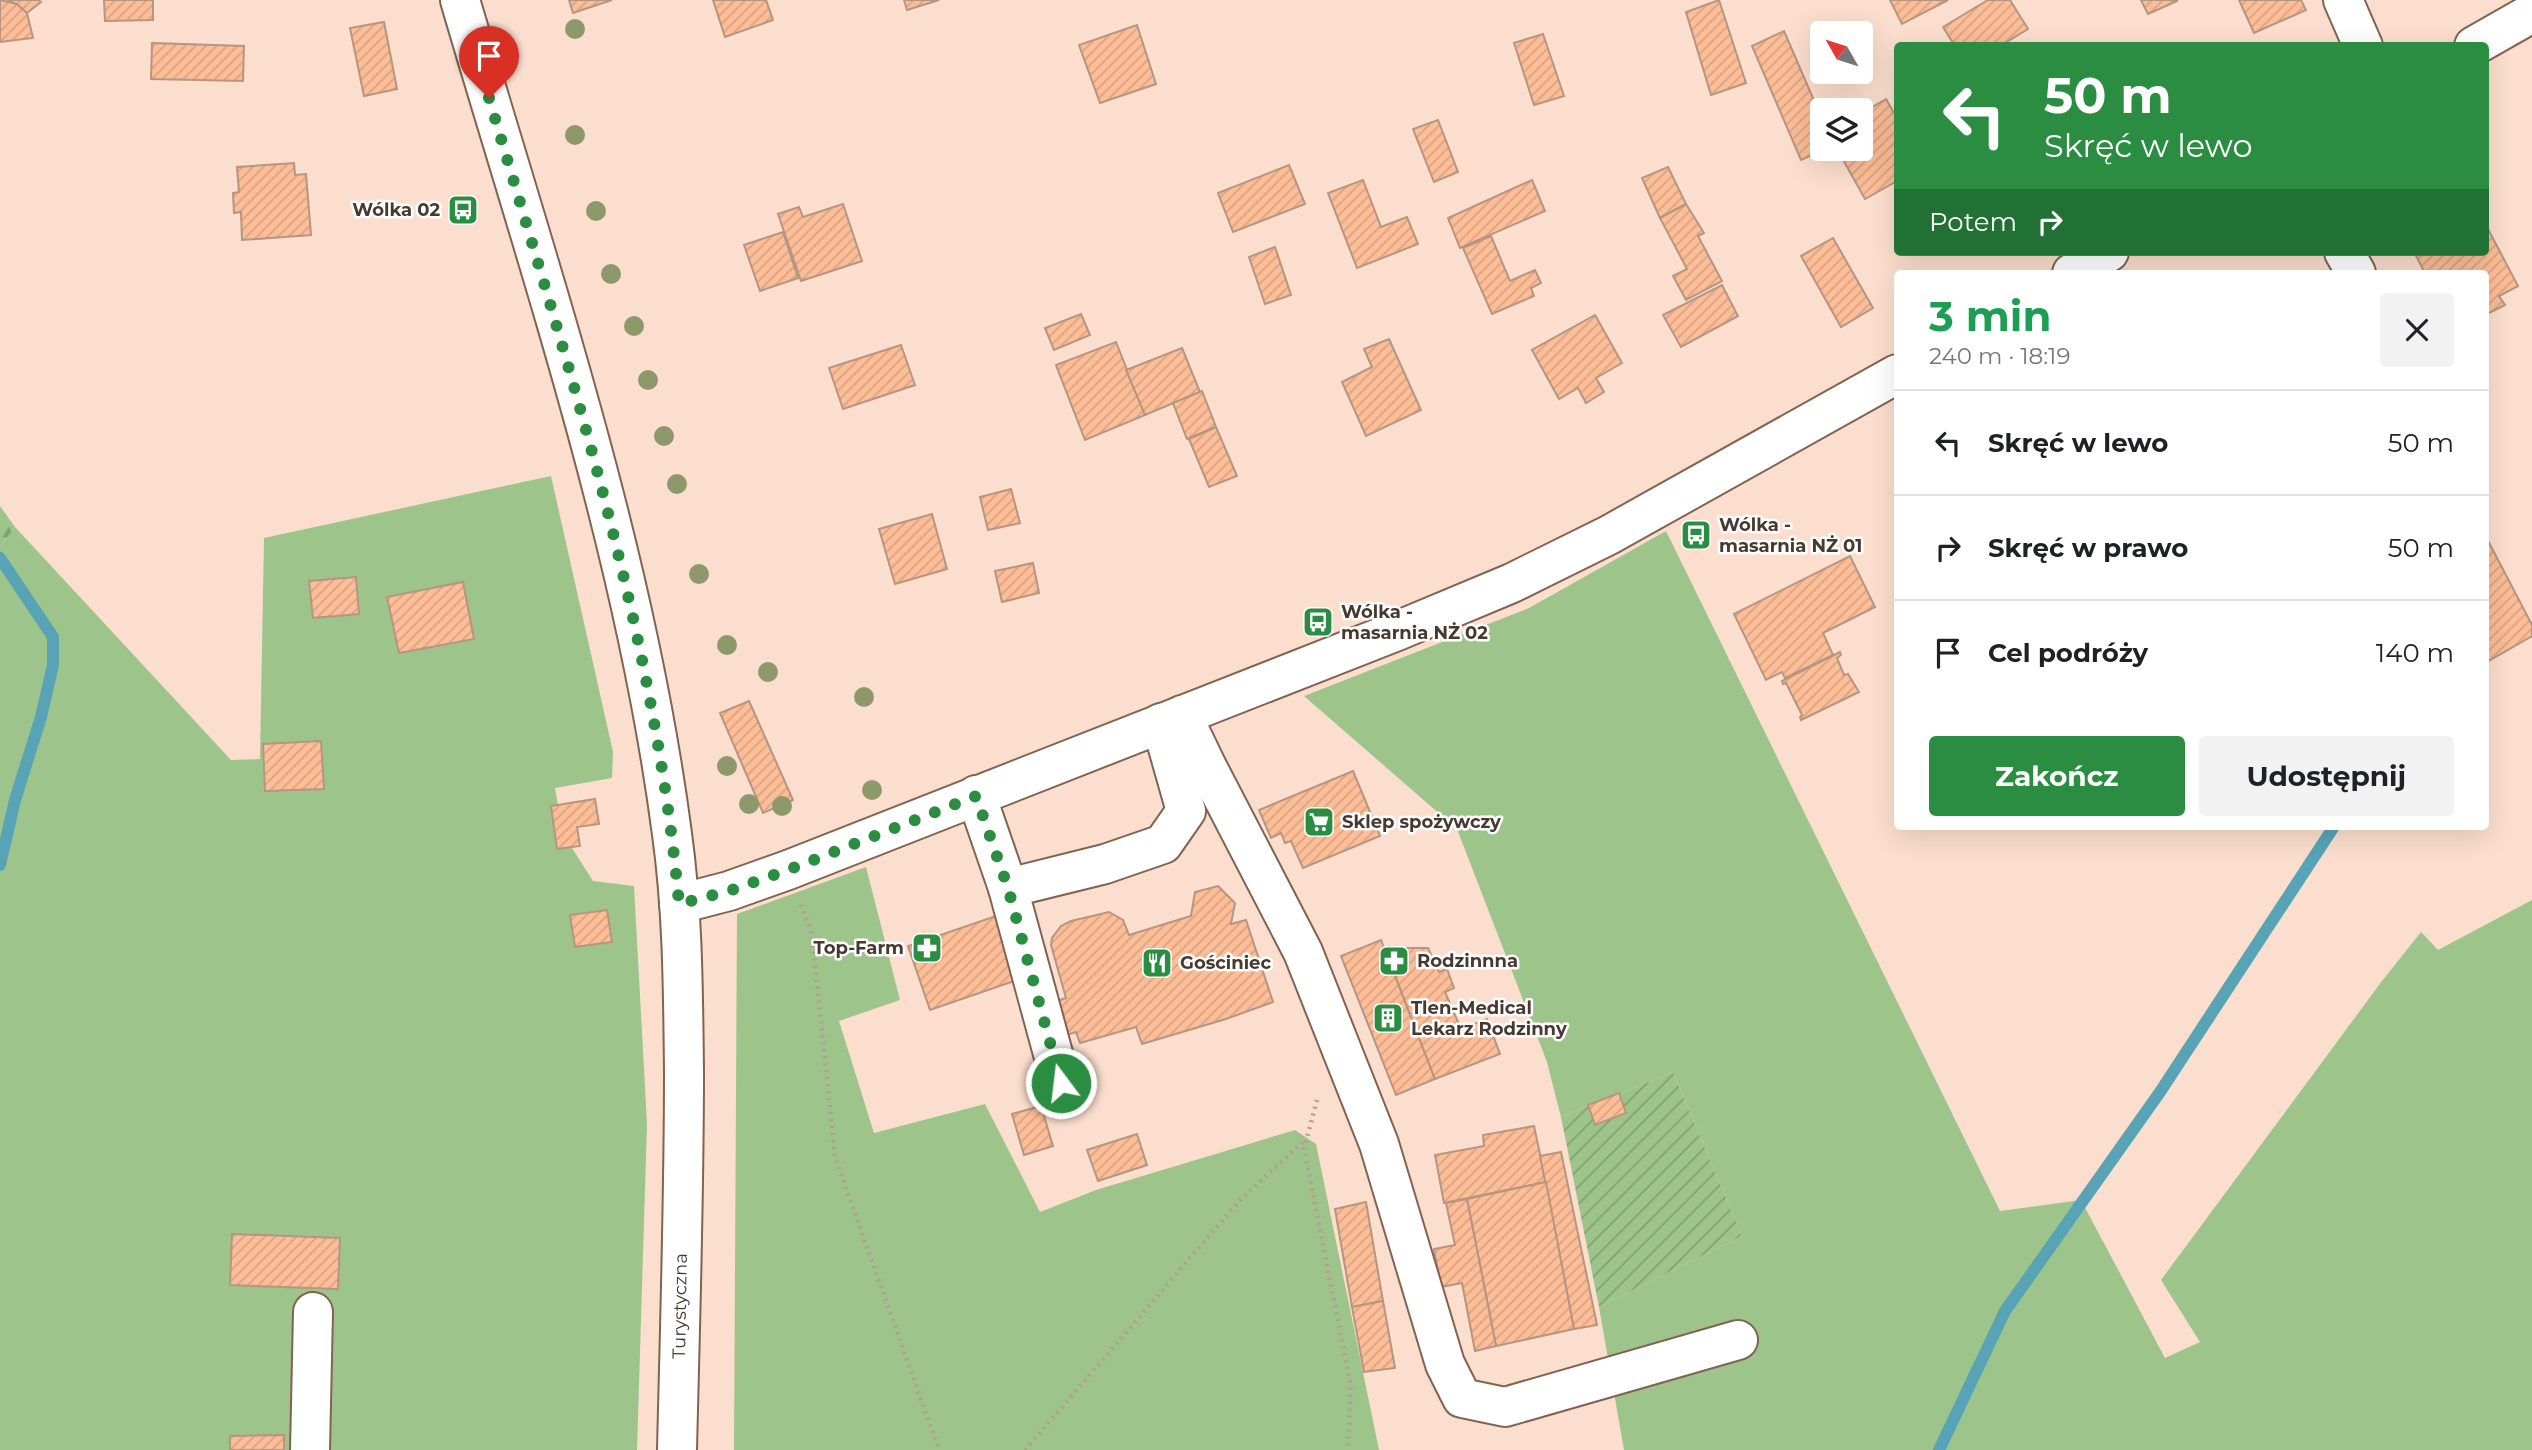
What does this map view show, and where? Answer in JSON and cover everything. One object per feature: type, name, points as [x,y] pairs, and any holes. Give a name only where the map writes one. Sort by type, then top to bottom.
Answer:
[{"type":"main road","name":"Turystyczna","points":[[460,0],[597,474],[632,608],[656,727],[673,836],[684,977],[684,1163],[677,1450]]},
{"type":"main road","points":[[2343,0],[2361,42]]},
{"type":"main road","points":[[2481,42],[2532,13]]},
{"type":"main road","points":[[2077,270],[2102,256]]},
{"type":"main road","points":[[679,904],[729,891],[776,874],[1397,631],[1512,583],[1651,512],[1894,376]]},
{"type":"main road","points":[[1008,888],[1105,864],[1163,844],[1186,811],[1172,719]]},
{"type":"main road","points":[[1172,719],[1207,767],[1303,953],[1379,1144],[1444,1364],[1462,1398],[1505,1407],[1738,1340]]},
{"type":"main road","points":[[976,796],[1008,888],[1061,1083]]},
{"type":"main road","points":[[310,1450],[313,1312]]},
{"type":"path","points":[[800,903],[812,934],[835,1157],[939,1450]]},
{"type":"path","points":[[1336,1035],[1304,1149],[1351,1386],[1348,1450]]},
{"type":"path","points":[[1025,1450],[1239,1201],[1307,1138]]},
{"type":"green space","points":[[551,476],[613,752],[612,778],[555,788],[563,834],[593,881],[634,886],[647,1124],[637,1450],[0,1450],[0,547],[15,527],[231,760],[260,759],[264,538]]},
{"type":"green space","points":[[0,506],[15,527],[0,547]]},
{"type":"green space","points":[[1666,531],[2000,1211],[2081,1200],[2165,1358],[2200,1342],[2161,1280],[2421,932],[2438,950],[2532,900],[2532,1450],[1624,1450],[1599,1307],[1742,1236],[1673,1072],[1561,1117],[1547,1062],[1457,829],[1304,696],[1529,608]]},
{"type":"green space","points":[[866,867],[900,1000],[839,1021],[874,1133],[985,1104],[1040,1212],[1096,1190],[1295,1130],[1316,1144],[1379,1450],[734,1450],[737,914]]},
{"type":"green space","points":[[1673,1072],[1742,1236],[1599,1307],[1561,1117]]},
{"type":"building","points":[[0,0],[17,4],[27,13],[33,38],[0,42]]},
{"type":"building","points":[[7,0],[39,0],[41,2],[27,13]]},
{"type":"building","points":[[104,0],[153,0],[153,20],[105,21]]},
{"type":"building","points":[[569,0],[612,0],[573,13]]},
{"type":"building","points":[[713,0],[766,0],[773,20],[725,37]]},
{"type":"building","points":[[904,0],[939,0],[907,10]]},
{"type":"building","points":[[1719,0],[1746,83],[1711,95],[1686,12]]},
{"type":"building","points":[[1890,0],[1948,0],[1902,24]]},
{"type":"building","points":[[1988,0],[2010,0],[2028,29],[2007,42],[1952,42],[1943,27]]},
{"type":"building","points":[[2141,0],[2177,0],[2177,1],[2148,14]]},
{"type":"building","points":[[2239,0],[2301,0],[2306,10],[2254,33]]},
{"type":"building","points":[[384,22],[397,89],[364,96],[350,28]]},
{"type":"building","points":[[1137,25],[1156,84],[1100,103],[1079,45]]},
{"type":"building","points":[[1784,31],[1813,98],[1810,98],[1810,156],[1801,160],[1752,46]]},
{"type":"building","points":[[1543,34],[1564,96],[1534,105],[1514,43]]},
{"type":"building","points":[[152,43],[244,46],[243,81],[151,79]]},
{"type":"building","points":[[1886,99],[1894,113],[1894,183],[1865,199],[1844,161],[1873,161],[1873,106]]},
{"type":"building","points":[[1438,120],[1458,172],[1434,182],[1413,129]]},
{"type":"building","points":[[294,163],[295,175],[306,174],[311,235],[242,240],[241,212],[234,213],[233,193],[239,192],[237,167]]},
{"type":"building","points":[[1289,165],[1305,204],[1233,232],[1218,193]]},
{"type":"building","points":[[1668,167],[1686,204],[1660,218],[1642,178]]},
{"type":"building","points":[[1363,180],[1381,227],[1407,217],[1418,244],[1357,268],[1328,193]]},
{"type":"building","points":[[1532,180],[1545,211],[1460,248],[1448,218]]},
{"type":"building","points":[[843,204],[862,261],[801,281],[778,214],[799,207],[803,217]]},
{"type":"building","points":[[1686,204],[1704,233],[1698,236],[1722,281],[1686,300],[1673,276],[1687,269],[1660,218]]},
{"type":"building","points":[[2489,231],[2518,286],[2499,296],[2505,305],[2489,313],[2489,270],[2423,270],[2416,256],[2489,256]]},
{"type":"building","points":[[783,232],[798,278],[760,291],[744,245]]},
{"type":"building","points":[[1491,236],[1510,281],[1535,270],[1541,283],[1531,288],[1534,296],[1492,314],[1463,248]]},
{"type":"building","points":[[1833,238],[1873,308],[1841,327],[1801,256]]},
{"type":"building","points":[[1275,247],[1291,295],[1265,304],[1249,257]]},
{"type":"building","points":[[1722,285],[1738,316],[1681,347],[1663,315]]},
{"type":"building","points":[[1081,314],[1090,335],[1054,350],[1045,328]]},
{"type":"building","points":[[1595,315],[1622,363],[1596,378],[1604,392],[1586,403],[1578,388],[1559,399],[1532,350]]},
{"type":"building","points":[[1389,339],[1421,410],[1366,436],[1342,382],[1372,367],[1364,349]]},
{"type":"building","points":[[1116,342],[1145,415],[1085,440],[1056,365]]},
{"type":"building","points":[[901,345],[915,385],[843,409],[829,368]]},
{"type":"building","points":[[1182,348],[1200,392],[1145,415],[1126,370]]},
{"type":"building","points":[[1202,391],[1216,427],[1187,439],[1173,403]]},
{"type":"building","points":[[1216,427],[1237,476],[1209,487],[1189,439]]},
{"type":"building","points":[[1011,489],[1020,523],[988,530],[980,497]]},
{"type":"building","points":[[932,514],[947,569],[895,584],[879,529]]},
{"type":"building","points":[[2489,543],[2532,625],[2532,636],[2489,661]]},
{"type":"building","points":[[1850,556],[1875,607],[1823,633],[1833,655],[1785,678],[1782,672],[1766,680],[1734,614]]},
{"type":"building","points":[[1033,563],[1039,593],[1002,602],[995,571]]},
{"type":"building","points":[[356,577],[359,614],[313,618],[309,581]]},
{"type":"building","points":[[463,582],[474,639],[399,653],[387,597]]},
{"type":"building","points":[[1840,652],[1841,655],[1837,658],[1844,675],[1848,674],[1859,692],[1801,720],[1802,715],[1786,683],[1783,684],[1782,681]]},
{"type":"building","points":[[749,701],[793,800],[763,813],[720,713]]},
{"type":"building","points":[[321,741],[324,789],[265,791],[263,744]]},
{"type":"building","name":"Sklep spożywczy","points":[[1353,771],[1380,836],[1303,868],[1291,841],[1285,843],[1281,833],[1271,838],[1259,810]]},
{"type":"building","points":[[595,799],[599,824],[577,827],[580,846],[557,849],[551,806]]},
{"type":"building","points":[[1218,886],[1235,903],[1231,924],[1246,920],[1273,1002],[1142,1044],[1136,1027],[1080,1043],[1076,1032],[1067,1035],[1057,1001],[1066,998],[1051,945],[1052,938],[1061,926],[1109,912],[1123,920],[1129,935],[1191,916],[1195,892]]},
{"type":"building","points":[[607,910],[612,942],[575,947],[570,915]]},
{"type":"building","points":[[996,916],[1017,980],[930,1010],[908,946]]},
{"type":"building","name":"Tlen-Medical Lekarz Rodzinny","points":[[1381,940],[1435,1079],[1396,1095],[1341,956]]},
{"type":"building","points":[[1396,948],[1428,948],[1439,972],[1447,969],[1454,988],[1445,992],[1461,1029],[1487,1019],[1500,1054],[1435,1079],[1386,952]]},
{"type":"building","points":[[1619,1093],[1626,1113],[1595,1125],[1588,1105]]},
{"type":"building","points":[[1041,1106],[1053,1146],[1024,1155],[1012,1114]]},
{"type":"building","points":[[1534,1126],[1546,1182],[1444,1203],[1435,1155],[1484,1146],[1483,1135]]},
{"type":"building","points":[[1137,1134],[1147,1165],[1098,1181],[1087,1150]]},
{"type":"building","points":[[1561,1152],[1597,1325],[1574,1329],[1540,1156]]},
{"type":"building","points":[[1546,1182],[1574,1329],[1496,1346],[1467,1199]]},
{"type":"building","points":[[1467,1199],[1496,1346],[1475,1351],[1462,1283],[1441,1287],[1434,1249],[1455,1245],[1446,1203]]},
{"type":"building","points":[[1366,1202],[1383,1301],[1352,1307],[1335,1209]]},
{"type":"building","points":[[232,1234],[340,1238],[338,1289],[230,1285]]},
{"type":"building","points":[[1383,1301],[1395,1368],[1364,1372],[1352,1307]]},
{"type":"building","points":[[284,1435],[284,1450],[230,1450],[230,1436]]},
{"type":"waterway","points":[[0,558],[53,637],[53,665],[41,717],[15,800],[0,865]]},
{"type":"waterway","points":[[1939,1450],[2005,1311],[2160,1092],[2332,830]]},
{"type":"place","name":"Wólka 02","points":[[463,210]]},
{"type":"place","name":"Wólka - masarnia NŻ 01","points":[[1696,535]]},
{"type":"place","name":"Wólka - masarnia NŻ 02","points":[[1318,622]]},
{"type":"place","name":"Sklep spożywczy","points":[[1319,822]]},
{"type":"place","name":"Top-Farm","points":[[927,948]]},
{"type":"place","name":"Rodzinnna","points":[[1394,961]]},
{"type":"place","name":"Gościniec","points":[[1157,963]]},
{"type":"place","name":"Tlen-Medical Lekarz Rodzinny","points":[[1388,1018]]},
{"type":"route","points":[[489,98],[538,262],[632,608],[656,727],[673,836],[679,904],[704,899],[788,870],[976,796],[1008,888],[1061,1083]]}]
